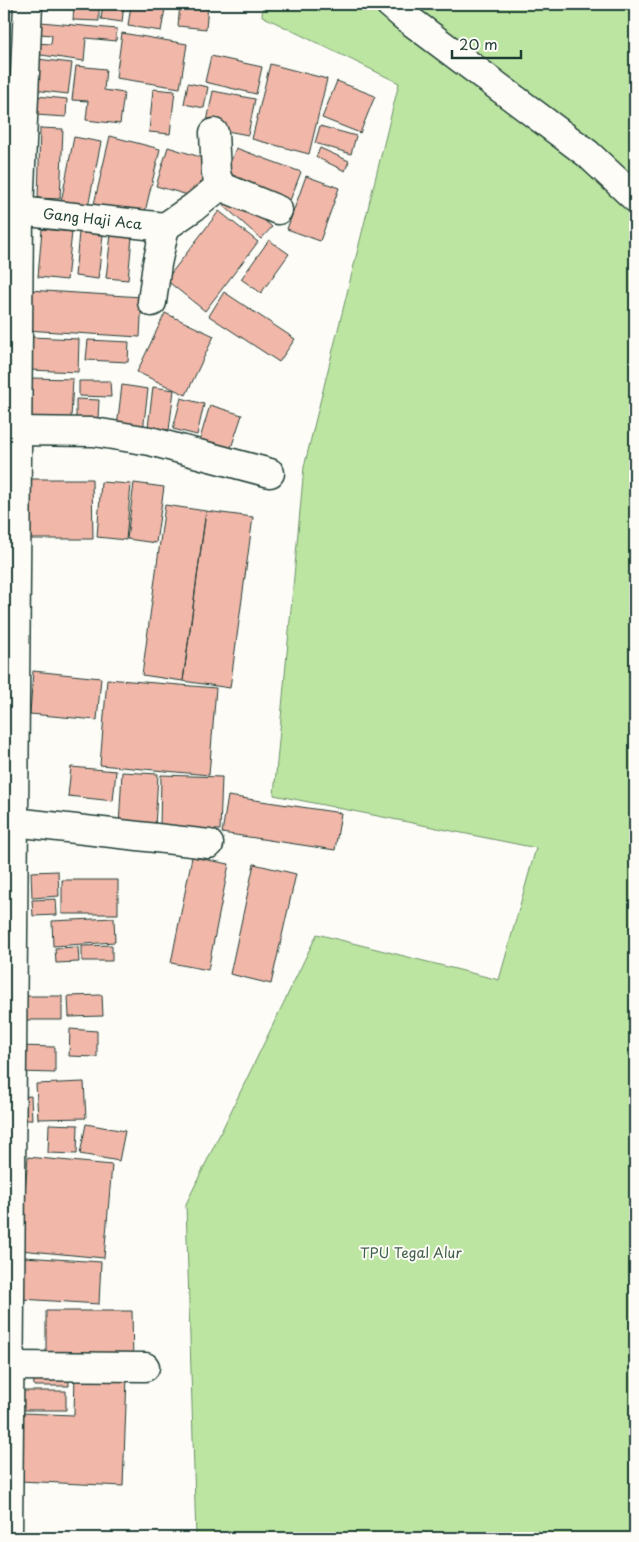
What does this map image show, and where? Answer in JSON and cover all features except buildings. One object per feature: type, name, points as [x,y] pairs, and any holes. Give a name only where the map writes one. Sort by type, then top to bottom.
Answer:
[{"type":"street","points":[[8,1538],[6,1481],[9,1366],[7,1324],[8,977],[17,431],[11,392],[28,4]]},
{"type":"street","points":[[390,4],[588,154],[635,198]]},
{"type":"street","points":[[214,133],[216,173],[220,186]]},
{"type":"street","points":[[220,186],[278,210]]},
{"type":"street","points":[[152,302],[157,264],[165,227],[220,186]]},
{"type":"street","name":"Gang Haji Aca","points":[[19,211],[165,227]]},
{"type":"street","points":[[17,431],[94,432],[150,441],[270,473]]},
{"type":"street","points":[[11,805],[209,844]]},
{"type":"street","points":[[9,1366],[145,1367]]},
{"type":"green space","name":"TPU Tegal Alur","points":[[263,4],[635,4],[635,1538],[196,1538],[186,1204],[317,934],[499,980],[536,848],[274,795],[304,467],[399,83],[262,16]]}]
